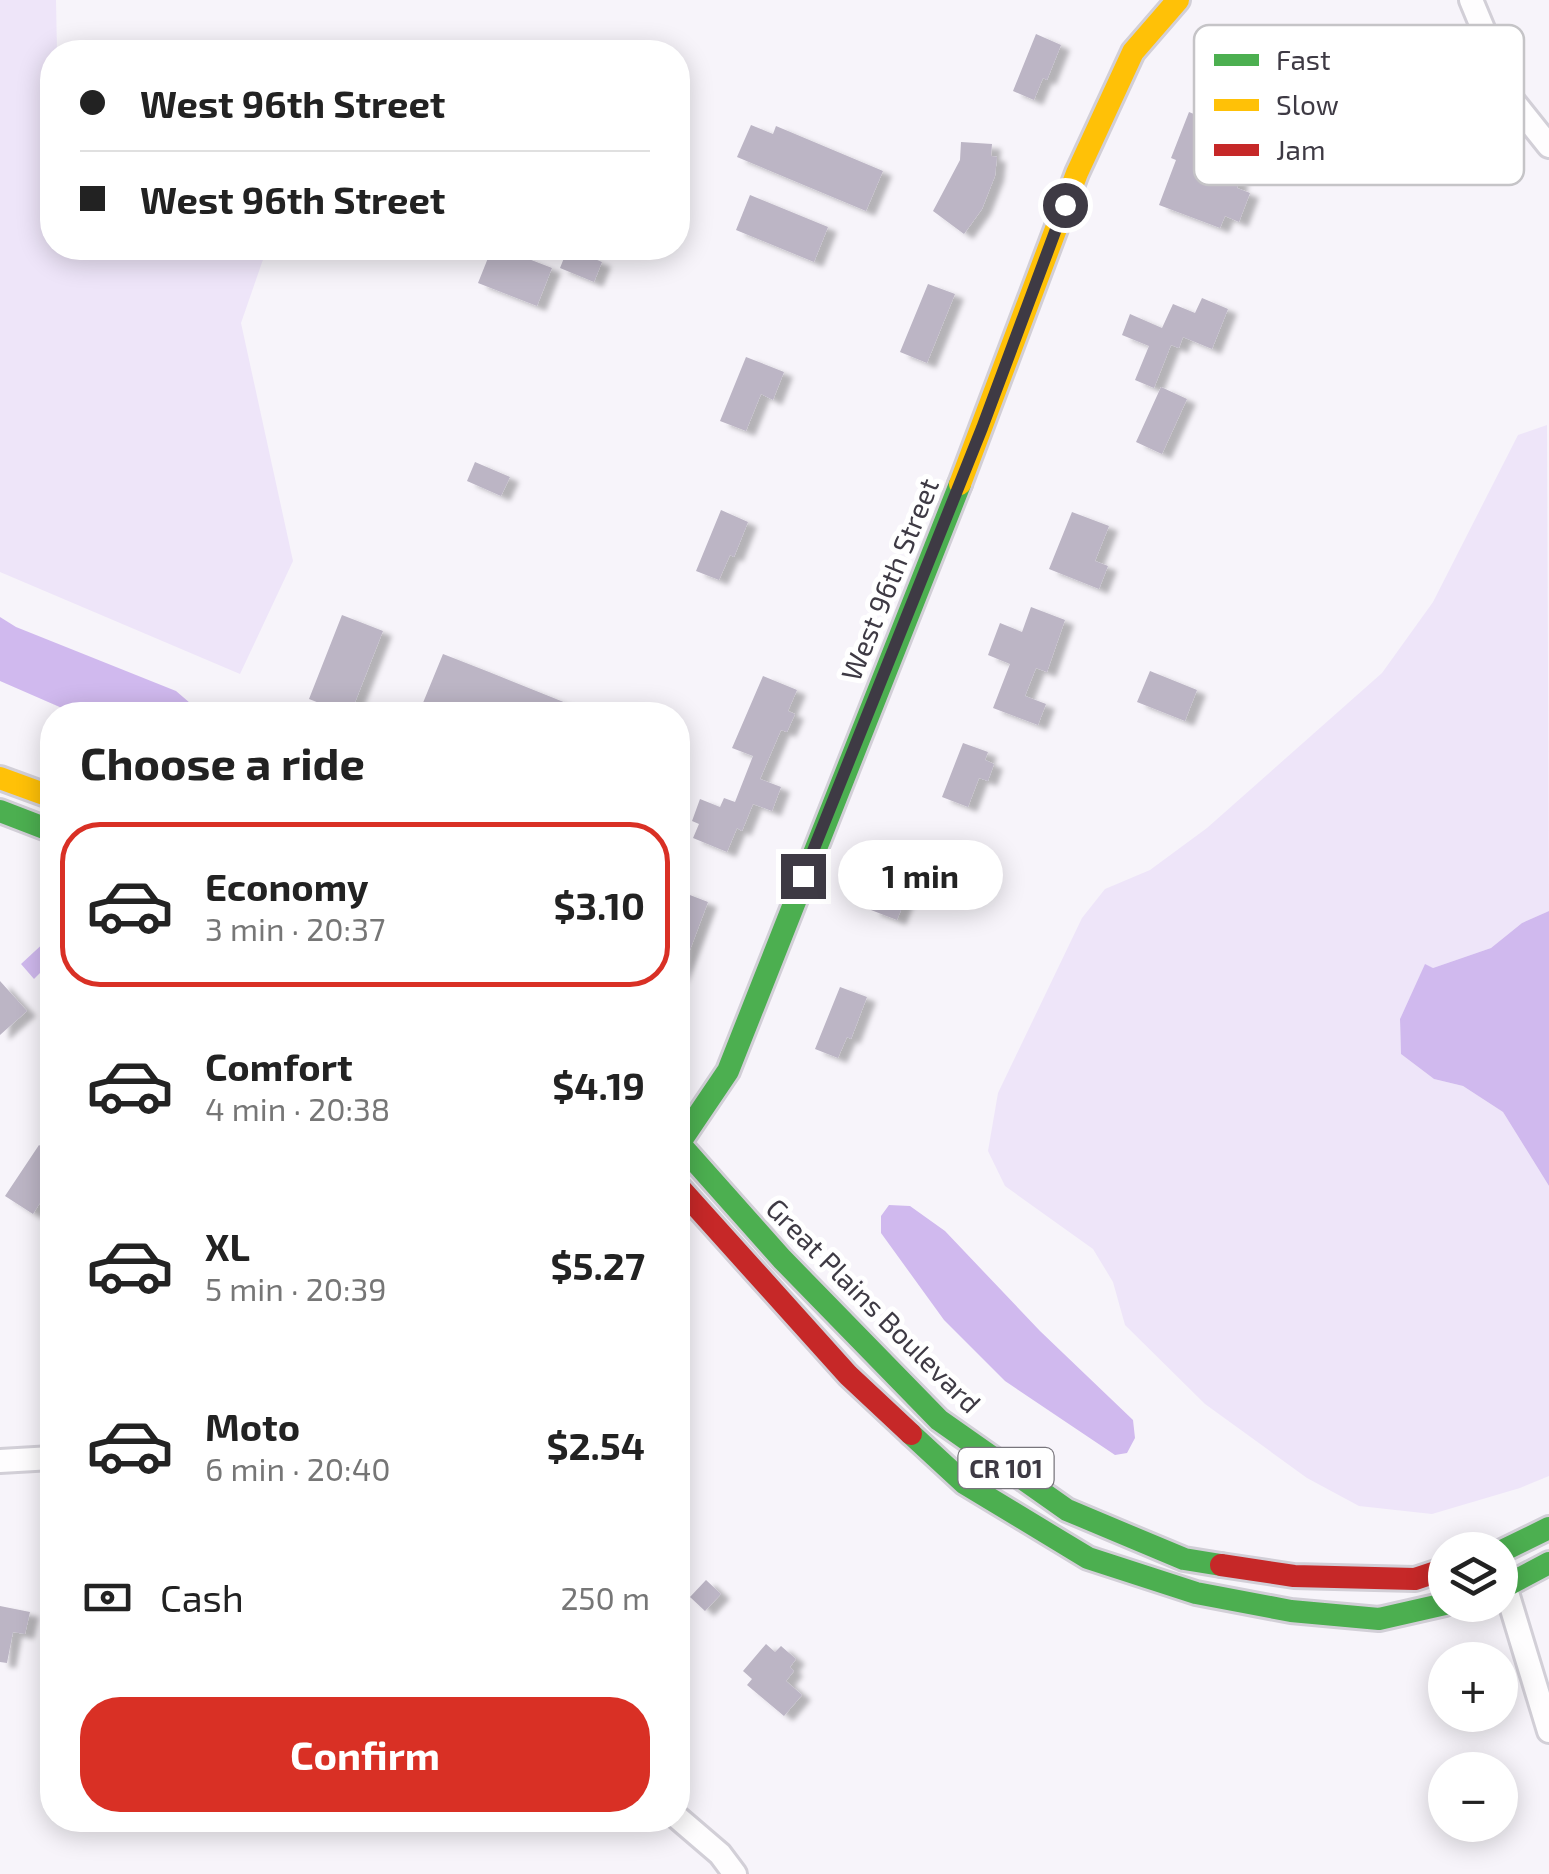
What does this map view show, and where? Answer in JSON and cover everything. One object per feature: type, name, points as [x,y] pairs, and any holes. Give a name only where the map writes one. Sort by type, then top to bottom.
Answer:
[{"type":"main road","name":"West 96th Street","points":[[690,1126],[728,1071],[982,428],[1077,174],[1133,52],[1178,0]]},
{"type":"main road","points":[[0,778],[40,793]]},
{"type":"main road","points":[[0,810],[40,826]]},
{"type":"main road","name":"Great Plains Boulevard","points":[[690,1156],[782,1259],[939,1420],[1067,1510],[1184,1559],[1294,1576],[1415,1578],[1428,1575]]},
{"type":"main road","name":"CR 101","points":[[690,1199],[848,1375],[964,1483],[1088,1558],[1196,1593],[1291,1611],[1379,1619],[1428,1608]]},
{"type":"main road","points":[[1518,1543],[1549,1528]]},
{"type":"main road","points":[[1518,1576],[1549,1563]]},
{"type":"street","points":[[1471,0],[1481,25]]},
{"type":"street","points":[[1524,115],[1549,146]]},
{"type":"street","points":[[0,1461],[40,1459]]},
{"type":"street","points":[[1515,1622],[1549,1731]]},
{"type":"street","points":[[690,1828],[720,1854],[735,1874]]},
{"type":"shaded area","points":[[0,0],[56,0],[57,40],[40,40],[40,260],[263,260],[241,323],[293,561],[240,674],[0,572]]},
{"type":"shaded area","points":[[1547,425],[1549,911],[1522,923],[1491,948],[1433,968],[1425,965],[1400,1019],[1401,1054],[1434,1079],[1463,1086],[1503,1112],[1549,1186],[1549,1476],[1432,1514],[1359,1506],[1307,1478],[1205,1404],[1125,1325],[1113,1282],[1093,1249],[1005,1186],[988,1151],[998,1093],[1082,918],[1105,889],[1150,870],[1207,828],[1382,673],[1433,602],[1518,435]]},
{"type":"shaded area","points":[[0,617],[16,627],[176,691],[189,702],[48,702],[0,681]]},
{"type":"shaded area","points":[[1549,911],[1549,1186],[1503,1112],[1463,1086],[1434,1079],[1401,1054],[1400,1019],[1425,964],[1433,968],[1491,948],[1522,923]]},
{"type":"shaded area","points":[[40,946],[40,973],[34,979],[21,964]]},
{"type":"shaded area","points":[[889,1205],[910,1206],[945,1231],[1040,1331],[1133,1420],[1135,1438],[1127,1453],[1115,1455],[1005,1381],[944,1320],[881,1233],[881,1216]]},
{"type":"building","points":[[1036,34],[1061,45],[1034,100],[1013,91]]},
{"type":"building","points":[[1189,112],[1194,114],[1194,185],[1238,185],[1237,188],[1250,193],[1239,222],[1225,216],[1220,228],[1159,205],[1176,160],[1171,158]]},
{"type":"building","points":[[751,125],[773,134],[776,126],[883,171],[866,211],[737,157]]},
{"type":"building","points":[[961,142],[992,144],[991,156],[997,157],[995,176],[982,209],[964,234],[933,211],[960,160]]},
{"type":"building","points":[[750,195],[828,227],[814,262],[736,230]]},
{"type":"building","points":[[487,260],[531,260],[552,268],[537,306],[478,283]]},
{"type":"building","points":[[563,260],[602,262],[594,282],[560,268]]},
{"type":"building","points":[[928,284],[955,294],[927,363],[900,352]]},
{"type":"building","points":[[1202,298],[1228,309],[1212,349],[1183,337],[1179,348],[1171,345],[1154,388],[1135,380],[1149,346],[1122,335],[1130,314],[1162,328],[1173,304],[1195,313]]},
{"type":"building","points":[[746,357],[784,372],[773,400],[761,394],[746,431],[720,421]]},
{"type":"building","points":[[1161,387],[1187,399],[1162,454],[1136,442]]},
{"type":"building","points":[[475,462],[510,477],[501,496],[467,481]]},
{"type":"building","points":[[721,510],[748,522],[734,557],[730,555],[719,580],[696,571]]},
{"type":"building","points":[[1072,512],[1109,526],[1095,561],[1108,566],[1099,589],[1049,569]]},
{"type":"building","points":[[1031,607],[1065,620],[1047,672],[1036,668],[1025,696],[1046,704],[1038,725],[993,708],[1010,664],[988,655],[1000,623],[1022,632]]},
{"type":"building","points":[[342,615],[383,631],[355,702],[309,699]]},
{"type":"building","points":[[443,654],[564,702],[423,702]]},
{"type":"building","points":[[1150,671],[1197,690],[1185,721],[1137,702]]},
{"type":"building","points":[[763,676],[797,690],[788,711],[795,714],[787,732],[781,730],[760,779],[781,787],[772,811],[753,804],[742,831],[737,828],[727,852],[693,838],[699,824],[692,821],[700,799],[720,807],[724,798],[735,802],[753,756],[732,748]]},
{"type":"building","points":[[963,743],[988,752],[985,760],[994,764],[988,781],[979,778],[968,807],[942,797]]},
{"type":"building","points":[[893,855],[919,865],[897,920],[871,910]]},
{"type":"building","points":[[690,895],[708,902],[690,950]]},
{"type":"building","points":[[0,981],[27,1011],[0,1035]]},
{"type":"building","points":[[840,987],[867,997],[851,1039],[847,1037],[838,1058],[815,1049]]},
{"type":"building","points":[[39,1145],[40,1203],[33,1214],[5,1196]]},
{"type":"building","points":[[706,1580],[721,1594],[705,1611],[690,1597]]},
{"type":"building","points":[[0,1606],[30,1612],[25,1634],[13,1632],[7,1663],[0,1662]]},
{"type":"building","points":[[766,1644],[775,1652],[781,1646],[796,1659],[790,1667],[794,1671],[786,1681],[802,1695],[784,1716],[747,1685],[752,1679],[743,1671]]},
{"type":"traffic: fast","points":[[690,1127],[728,1071],[960,484]]},
{"type":"traffic: fast","points":[[0,811],[40,826]]},
{"type":"traffic: fast","points":[[690,1156],[782,1259],[939,1420],[1067,1510],[1184,1559],[1221,1565]]},
{"type":"traffic: fast","points":[[911,1434],[964,1483],[1088,1558],[1196,1593],[1291,1611],[1379,1619],[1428,1608]]},
{"type":"traffic: fast","points":[[1518,1543],[1549,1528]]},
{"type":"traffic: fast","points":[[1518,1579],[1549,1563]]},
{"type":"traffic: slow","points":[[960,484],[1077,173],[1133,52],[1178,0]]},
{"type":"traffic: slow","points":[[0,778],[40,793]]},
{"type":"traffic: jam","points":[[690,1199],[848,1375],[911,1434]]},
{"type":"traffic: jam","points":[[1221,1565],[1294,1576],[1415,1579],[1428,1575]]},
{"type":"route","points":[[803,876],[982,428],[1065,205]]}]
